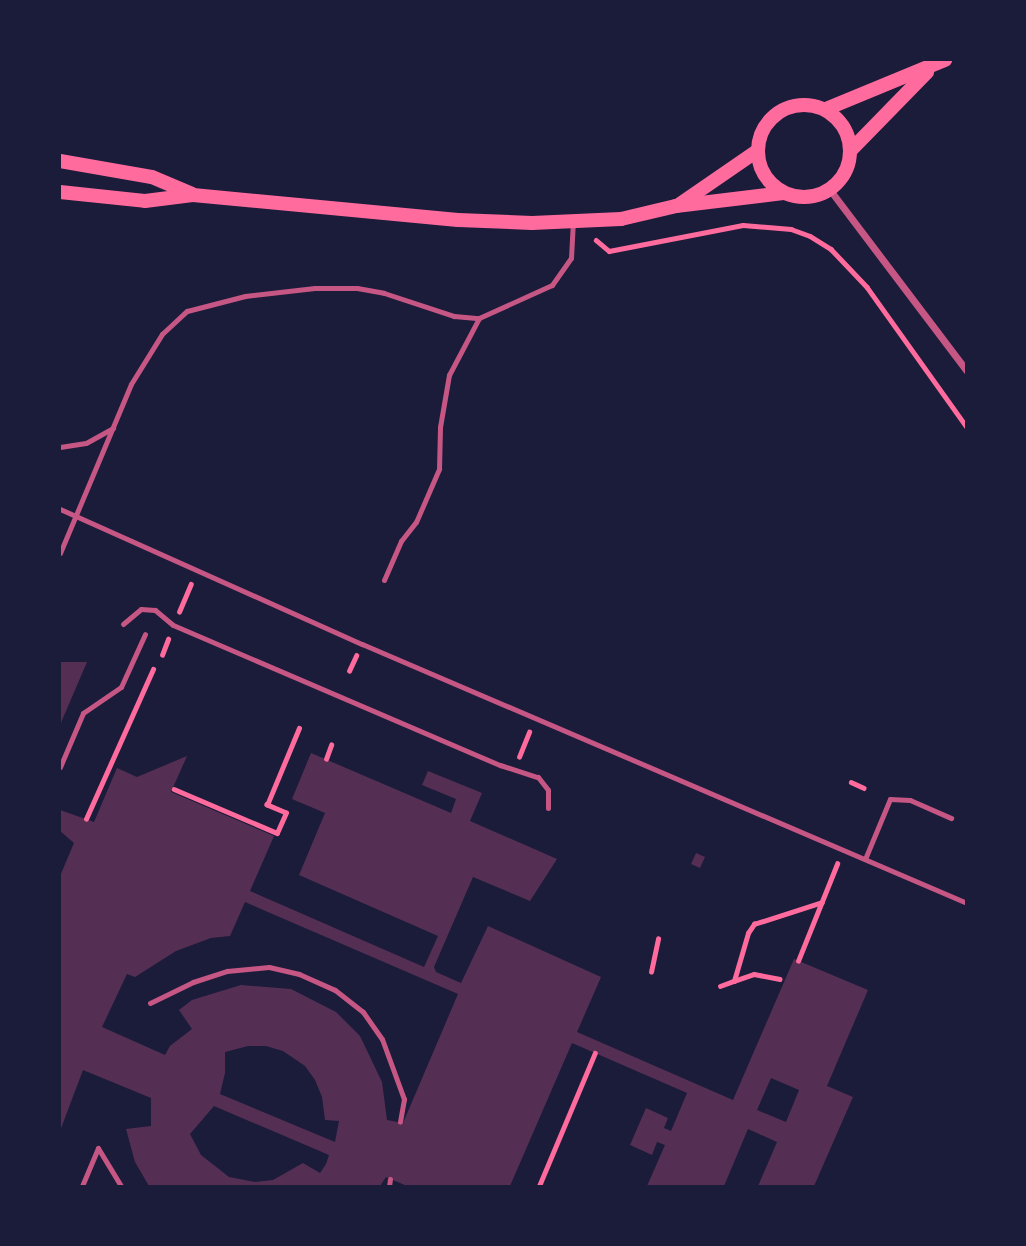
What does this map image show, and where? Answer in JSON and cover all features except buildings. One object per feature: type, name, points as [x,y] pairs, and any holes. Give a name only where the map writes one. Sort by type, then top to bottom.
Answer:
[{"type":"main road","points":[[826,109],[939,63]]},
{"type":"main road","points":[[851,150],[939,63]]},
{"type":"main road","points":[[60,192],[145,201],[193,195],[458,220],[621,219],[676,206],[783,193],[799,197],[815,196],[830,190],[842,180],[849,166],[851,150],[837,119],[826,109],[807,104],[788,106],[772,117],[761,132],[757,151],[765,175],[783,193]]},
{"type":"main road","points":[[676,206],[757,151]]},
{"type":"main road","points":[[60,161],[152,177],[193,195]]},
{"type":"street","points":[[830,190],[967,371]]},
{"type":"lane","points":[[60,553],[131,384],[162,334],[176,319],[201,305],[245,296],[315,288],[357,288],[384,293],[454,316],[479,318],[552,285],[571,258],[573,221]]},
{"type":"lane","points":[[384,580],[401,541],[416,522],[439,469],[440,427],[449,375],[479,318]]},
{"type":"lane","points":[[60,447],[86,443],[113,428]]},
{"type":"lane","points":[[60,509],[485,697],[967,903]]},
{"type":"lane","points":[[123,624],[141,609],[155,610],[173,625],[500,765],[538,776],[548,790],[548,808]]},
{"type":"lane","points":[[60,767],[83,713],[121,687],[145,634]]},
{"type":"lane","points":[[865,859],[890,799],[910,800],[951,818]]},
{"type":"lane","points":[[150,1003],[192,982],[227,971],[269,967],[299,974],[335,990],[363,1012],[382,1039],[404,1099],[400,1122]]},
{"type":"lane","points":[[82,1186],[98,1148],[121,1186]]},
{"type":"path","points":[[573,221],[609,251],[743,225],[791,229],[810,236],[831,249],[867,287],[967,427]]},
{"type":"path","points":[[184,601],[192,583]]},
{"type":"path","points":[[162,655],[170,635]]},
{"type":"path","points":[[349,671],[357,654]]},
{"type":"path","points":[[86,819],[153,669]]},
{"type":"path","points":[[174,789],[277,833],[286,813],[267,805],[299,728]]},
{"type":"path","points":[[522,748],[530,728]]},
{"type":"path","points":[[326,759],[331,745]]},
{"type":"path","points":[[851,782],[864,788]]},
{"type":"path","points":[[798,961],[844,850]]},
{"type":"path","points":[[734,981],[748,933],[754,924],[822,902]]},
{"type":"path","points":[[651,972],[658,939]]},
{"type":"path","points":[[720,986],[754,974],[780,979]]},
{"type":"path","points":[[539,1186],[595,1053]]}]
